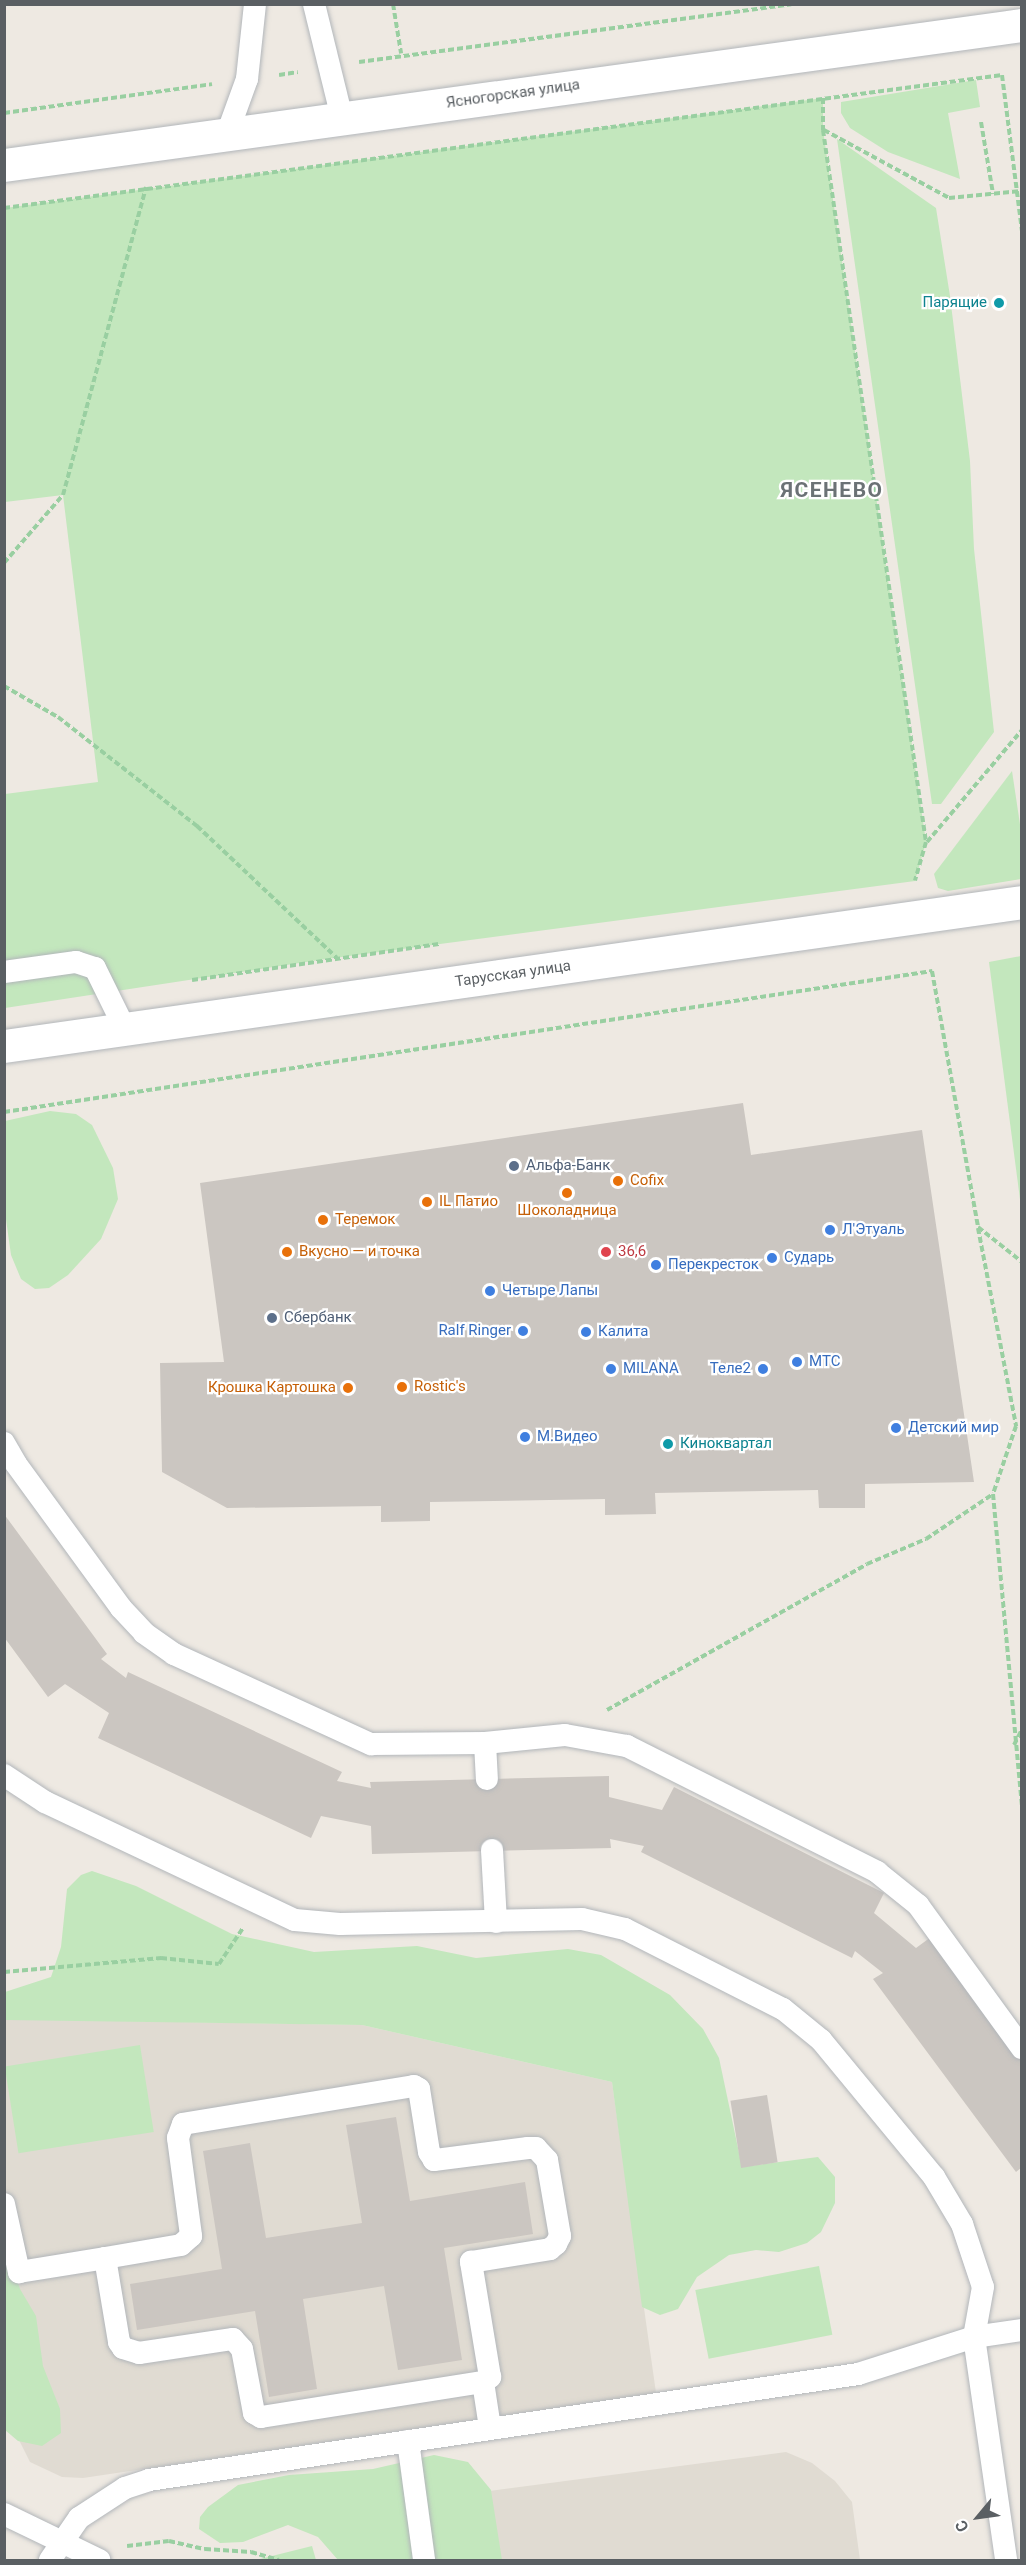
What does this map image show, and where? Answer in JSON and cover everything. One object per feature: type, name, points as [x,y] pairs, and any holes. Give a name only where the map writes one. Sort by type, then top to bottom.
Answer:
[{"type":"main road","name":"Ясногорская улица","points":[[4,165],[1022,25]]},
{"type":"main road","name":"Тарусская улица","points":[[4,1046],[1022,902]]},
{"type":"lane","points":[[227,134],[247,80],[255,4]]},
{"type":"lane","points":[[314,4],[342,118]]},
{"type":"lane","points":[[4,972],[76,962],[95,968],[125,1029]]},
{"type":"lane","points":[[4,1443],[16,1464],[121,1608],[144,1633],[174,1654],[370,1744],[485,1743],[565,1735],[627,1746],[877,1872],[918,1905],[1022,2048]]},
{"type":"lane","points":[[485,1743],[487,1779]]},
{"type":"lane","points":[[4,1775],[45,1802],[295,1920],[340,1924],[582,1919],[625,1929],[783,2009],[821,2040],[934,2177],[962,2224],[983,2287],[974,2337],[1006,2560]]},
{"type":"lane","points":[[492,1851],[496,1922]]},
{"type":"lane","points":[[4,2204],[19,2272],[182,2245],[191,2236],[178,2138],[183,2124],[414,2086],[419,2089],[429,2152],[434,2160],[536,2148],[547,2160],[560,2236],[550,2249],[471,2262],[490,2377],[483,2382],[261,2417],[254,2412],[242,2349],[233,2339],[139,2353],[123,2348],[105,2258]]},
{"type":"lane","points":[[55,2551],[98,2503],[149,2480],[858,2374],[974,2337],[1022,2330]]},
{"type":"lane","points":[[483,2382],[490,2428]]},
{"type":"lane","points":[[408,2441],[424,2560]]},
{"type":"lane","points":[[4,2514],[55,2551],[99,2560]]},
{"type":"path","points":[[393,4],[401,53]]},
{"type":"path","points":[[4,113],[329,68],[401,53],[791,4]]},
{"type":"path","points":[[4,208],[146,187],[1002,75],[1015,192],[1022,232]]},
{"type":"path","points":[[823,98],[823,130],[926,842],[915,881]]},
{"type":"path","points":[[981,122],[993,194]]},
{"type":"path","points":[[823,130],[949,198],[1022,191]]},
{"type":"path","points":[[4,563],[63,495],[146,187]]},
{"type":"path","points":[[4,686],[58,717],[197,826],[338,958]]},
{"type":"path","points":[[926,842],[1022,730]]},
{"type":"path","points":[[4,1112],[933,971],[978,1227],[1019,1426],[993,1494],[1014,1746],[1022,1806]]},
{"type":"path","points":[[978,1227],[1022,1262]]},
{"type":"path","points":[[565,1735],[867,1564],[926,1539],[993,1494]]},
{"type":"path","points":[[1014,1746],[1022,1729]]},
{"type":"path","points":[[4,1972],[161,1958],[219,1964],[260,1902]]},
{"type":"path","points":[[122,2549],[131,2544],[169,2541],[205,2549],[251,2552],[279,2560]]},
{"type":"shaded area","points":[[4,2019],[362,2025],[612,2082],[656,2393],[83,2478],[62,2477],[30,2462],[19,2440],[5,2353]]},
{"type":"shaded area","points":[[786,2452],[812,2463],[835,2481],[852,2502],[860,2560],[445,2560],[436,2498]]},
{"type":"green space","points":[[976,80],[980,107],[948,113],[960,179],[888,152],[850,128],[841,113],[841,102]]},
{"type":"green space","points":[[823,98],[823,130],[926,842],[915,881],[319,960],[5,1008],[5,794],[98,782],[63,495],[5,502],[5,208]]},
{"type":"green space","points":[[837,139],[936,208],[950,296],[970,461],[974,549],[994,732],[941,804],[932,804]]},
{"type":"green space","points":[[1012,771],[1021,831],[1021,879],[948,891],[938,888],[934,874]]},
{"type":"green space","points":[[1022,957],[1021,1207],[989,962]]},
{"type":"green space","points":[[50,1111],[76,1114],[92,1125],[113,1168],[118,1199],[101,1239],[68,1275],[49,1288],[35,1289],[21,1279],[11,1255],[4,1205],[5,1121]]},
{"type":"green space","points":[[92,1871],[136,1886],[232,1934],[314,1952],[417,1946],[476,1958],[568,1949],[601,1955],[670,1995],[703,2029],[719,2058],[742,2167],[818,2157],[835,2177],[835,2203],[821,2232],[807,2243],[779,2252],[756,2250],[729,2255],[697,2277],[678,2309],[660,2315],[642,2307],[612,2082],[362,2025],[5,2020],[5,1992],[51,1977],[61,1947],[67,1889],[81,1875]]},
{"type":"green space","points":[[140,2045],[154,2132],[18,2153],[5,2066]]},
{"type":"green space","points":[[4,2240],[20,2289],[36,2316],[43,2366],[60,2409],[61,2433],[42,2446],[18,2441],[5,2430]]},
{"type":"green space","points":[[819,2266],[832,2335],[709,2359],[695,2290]]},
{"type":"green space","points":[[434,2455],[468,2462],[491,2490],[502,2560],[338,2560],[318,2537],[288,2525],[243,2542],[220,2543],[199,2529],[200,2517],[208,2507],[238,2485],[289,2475],[373,2469]]},
{"type":"green space","points":[[312,2546],[316,2560],[256,2560]]},
{"type":"building","name":"Калита","points":[[743,1103],[751,1155],[922,1130],[974,1482],[865,1484],[865,1508],[819,1508],[818,1490],[655,1493],[656,1514],[605,1515],[605,1499],[430,1502],[430,1521],[381,1522],[381,1506],[227,1508],[162,1472],[160,1363],[224,1362],[200,1183]]},
{"type":"building","points":[[4,1514],[107,1654],[101,1659],[126,1678],[128,1672],[342,1772],[337,1781],[371,1788],[370,1782],[609,1776],[609,1797],[662,1810],[674,1787],[884,1893],[874,1913],[916,1948],[931,1937],[1022,2059],[1022,2167],[1016,2172],[873,1979],[883,1973],[855,1951],[852,1958],[641,1852],[644,1846],[610,1839],[611,1848],[372,1854],[371,1826],[321,1816],[311,1838],[98,1738],[109,1713],[65,1684],[48,1697],[4,1637]]},
{"type":"building","points":[[767,2095],[778,2162],[741,2168],[730,2101]]},
{"type":"building","points":[[396,2117],[410,2201],[525,2182],[533,2234],[444,2248],[462,2360],[398,2370],[384,2286],[303,2299],[317,2389],[269,2397],[255,2311],[137,2330],[130,2284],[222,2269],[203,2151],[250,2143],[266,2238],[362,2223],[346,2125]]},
{"type":"place","name":"Парящие","points":[[999,303]]},
{"type":"place","name":"Альфа-Банк","points":[[514,1166]]},
{"type":"place","name":"Cofix","points":[[618,1181]]},
{"type":"place","name":"Шоколадница","points":[[567,1193]]},
{"type":"place","name":"IL Патио","points":[[427,1202]]},
{"type":"place","name":"Теремок","points":[[323,1220]]},
{"type":"place","name":"Л'Этуаль","points":[[830,1230]]},
{"type":"place","name":"Вкусно — и точка","points":[[287,1252]]},
{"type":"place","name":"36,6","points":[[606,1252]]},
{"type":"place","name":"Сударь","points":[[772,1258]]},
{"type":"place","name":"Перекресток","points":[[656,1265]]},
{"type":"place","name":"Четыре Лапы","points":[[490,1291]]},
{"type":"place","name":"Сбербанк","points":[[272,1318]]},
{"type":"place","name":"Ralf Ringer","points":[[523,1331]]},
{"type":"place","name":"Калита","points":[[586,1332]]},
{"type":"place","name":"МТС","points":[[797,1362]]},
{"type":"place","name":"MILANA","points":[[611,1369]]},
{"type":"place","name":"Теле2","points":[[763,1369]]},
{"type":"place","name":"Rostic's","points":[[402,1387]]},
{"type":"place","name":"Крошка Картошка","points":[[348,1388]]},
{"type":"place","name":"Детский мир","points":[[896,1428]]},
{"type":"place","name":"М.Видео","points":[[525,1437]]},
{"type":"place","name":"Киноквартал","points":[[668,1444]]},
{"type":"district","name":"ЯСЕНЕВО","points":[[832,490]]}]
